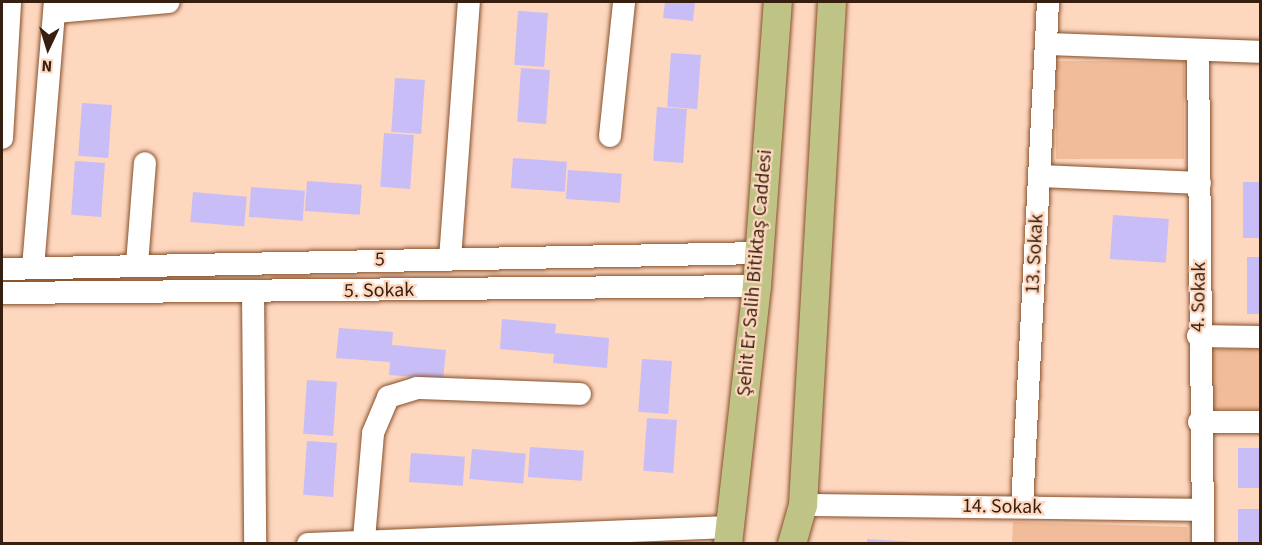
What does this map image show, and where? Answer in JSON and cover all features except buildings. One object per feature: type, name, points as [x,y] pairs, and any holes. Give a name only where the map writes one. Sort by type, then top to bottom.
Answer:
[{"type":"main road","name":"Şehit Er Salih Bitiktaş Caddesi","points":[[730,535],[757,286],[778,2]]},
{"type":"main road","points":[[792,543],[803,505],[832,2]]},
{"type":"street","points":[[33,268],[55,7],[169,2]]},
{"type":"street","points":[[450,259],[469,2]]},
{"type":"street","points":[[610,136],[624,2]]},
{"type":"street","name":"13. Sokak","points":[[1022,507],[1048,2]]},
{"type":"street","points":[[2,138],[7,6]]},
{"type":"street","points":[[1046,44],[1260,52]]},
{"type":"street","name":"4. Sokak","points":[[1198,51],[1200,183],[1198,422],[1203,543]]},
{"type":"street","points":[[137,264],[145,163]]},
{"type":"street","points":[[1040,176],[1200,183]]},
{"type":"street","name":"5","points":[[2,268],[758,253]]},
{"type":"street","name":"5. Sokak","points":[[2,293],[757,286]]},
{"type":"street","points":[[253,292],[255,543]]},
{"type":"street","points":[[1198,336],[1260,337]]},
{"type":"street","points":[[364,540],[373,433],[388,397],[417,388],[580,394]]},
{"type":"street","points":[[1198,422],[1260,422]]},
{"type":"street","name":"14. Sokak","points":[[803,505],[1202,510]]},
{"type":"street","points":[[308,543],[364,540],[454,541],[730,535]]},
{"type":"shaded area","points":[[1056,61],[1184,61],[1184,159],[1056,159]]},
{"type":"shaded area","points":[[1211,349],[1260,349],[1260,409],[1211,409]]},
{"type":"shaded area","points":[[1013,522],[1187,527],[1188,543],[1012,543]]}]
